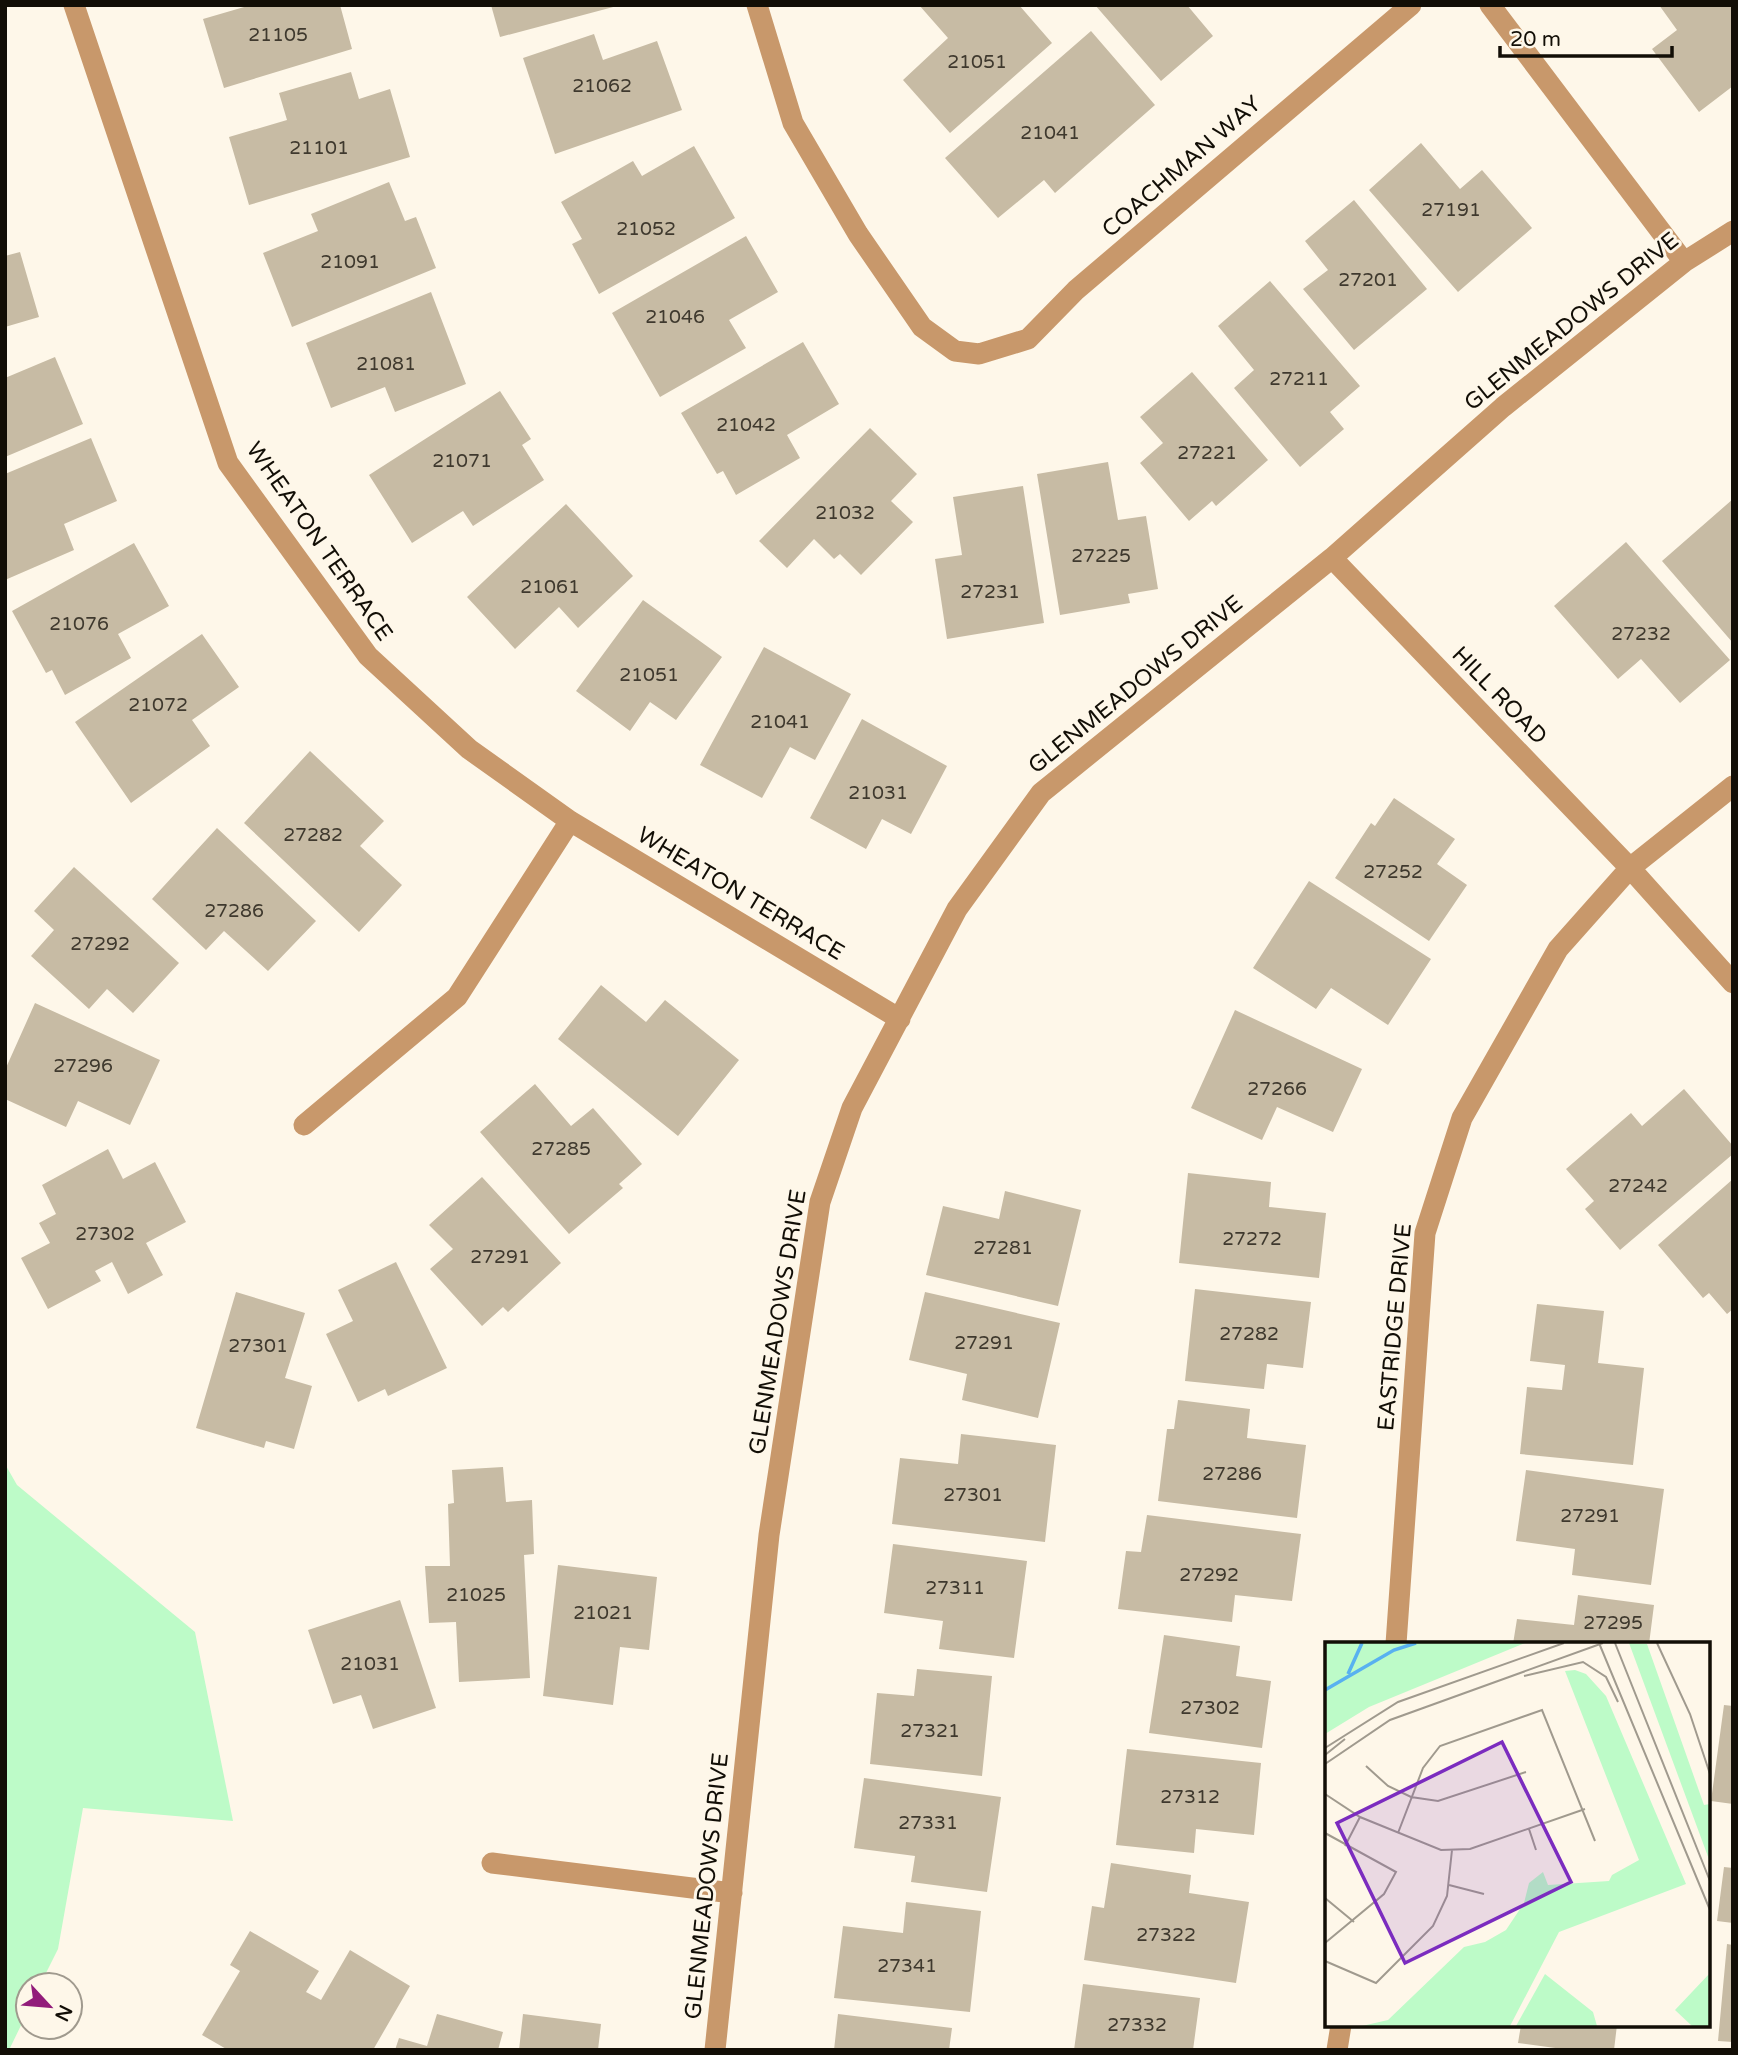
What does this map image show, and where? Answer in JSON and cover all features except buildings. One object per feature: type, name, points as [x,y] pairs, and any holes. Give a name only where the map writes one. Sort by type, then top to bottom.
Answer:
[{"type":"street","name":"WHEATON TERRACE","points":[[74,5],[228,463],[368,656],[469,749],[570,821],[900,1019]]},
{"type":"street","name":"COACHMAN WAY","points":[[757,5],[793,124],[858,234],[922,327],[955,351],[979,354],[1028,339],[1076,290],[1412,5]]},
{"type":"street","points":[[1490,5],[1684,262]]},
{"type":"street","name":"GLENMEADOWS DRIVE","points":[[715,2050],[769,1535],[820,1202],[852,1108],[957,909],[1041,793],[1332,558],[1503,407],[1684,262],[1733,231]]},
{"type":"street","name":"HILL ROAD","points":[[1332,558],[1630,868],[1733,983]]},
{"type":"street","name":"EASTRIDGE DRIVE","points":[[1396,1642],[1425,1233],[1462,1118],[1558,949],[1630,868],[1733,786]]},
{"type":"street","points":[[304,1125],[457,998],[570,821]]},
{"type":"street","points":[[492,1863],[732,1893]]},
{"type":"street","points":[[1337,2050],[1341,2027]]},
{"type":"green space","points":[[5,1464],[17,1485],[195,1632],[233,1821],[83,1808],[58,1949],[47,1971],[14,1971],[14,2040],[9,2050],[5,2050]]}]
